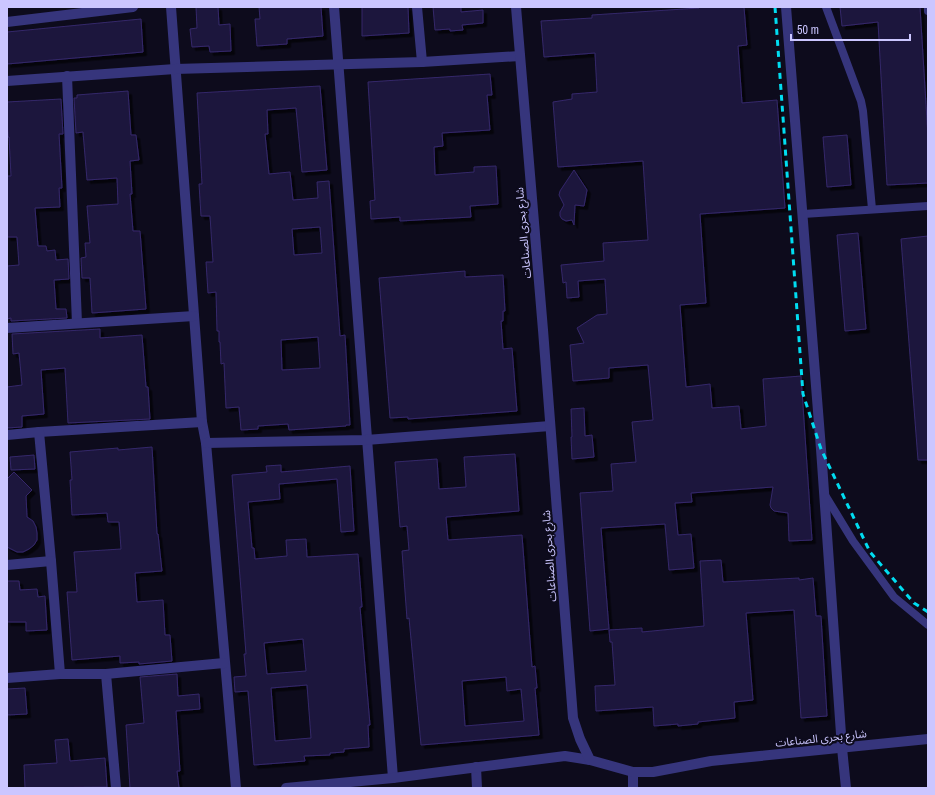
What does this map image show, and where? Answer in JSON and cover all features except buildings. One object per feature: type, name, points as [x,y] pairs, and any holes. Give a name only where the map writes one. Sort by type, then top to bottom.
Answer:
[{"type":"street","points":[[7,22],[133,7]]},
{"type":"street","points":[[171,7],[202,422],[206,443],[236,788]]},
{"type":"street","points":[[334,7],[393,778]]},
{"type":"street","points":[[417,7],[422,62]]},
{"type":"street","name":"شارع بحرى الصناعات","points":[[516,7],[573,718],[580,739],[590,760],[633,772],[653,772],[711,761],[928,739]]},
{"type":"street","points":[[786,7],[846,788]]},
{"type":"street","points":[[7,81],[175,69],[422,62],[520,56]]},
{"type":"street","points":[[67,76],[76,323]]},
{"type":"street","points":[[7,328],[194,316]]},
{"type":"street","points":[[7,435],[202,422]]},
{"type":"street","points":[[206,443],[366,440],[550,426]]},
{"type":"street","points":[[39,432],[60,674]]},
{"type":"street","points":[[7,565],[50,561]]},
{"type":"street","points":[[7,678],[60,674],[106,674],[224,663]]},
{"type":"street","points":[[106,674],[116,788]]},
{"type":"street","points":[[286,788],[393,778],[565,756],[590,760]]},
{"type":"street","points":[[476,767],[477,788]]},
{"type":"street","points":[[633,772],[633,788]]},
{"type":"lane","points":[[826,7],[861,101],[872,210]]},
{"type":"lane","points":[[803,214],[928,206]]},
{"type":"lane","points":[[824,494],[853,541],[894,597],[928,625]]},
{"type":"railway","points":[[775,7],[803,394],[821,449],[870,552],[914,603],[928,612]]}]
